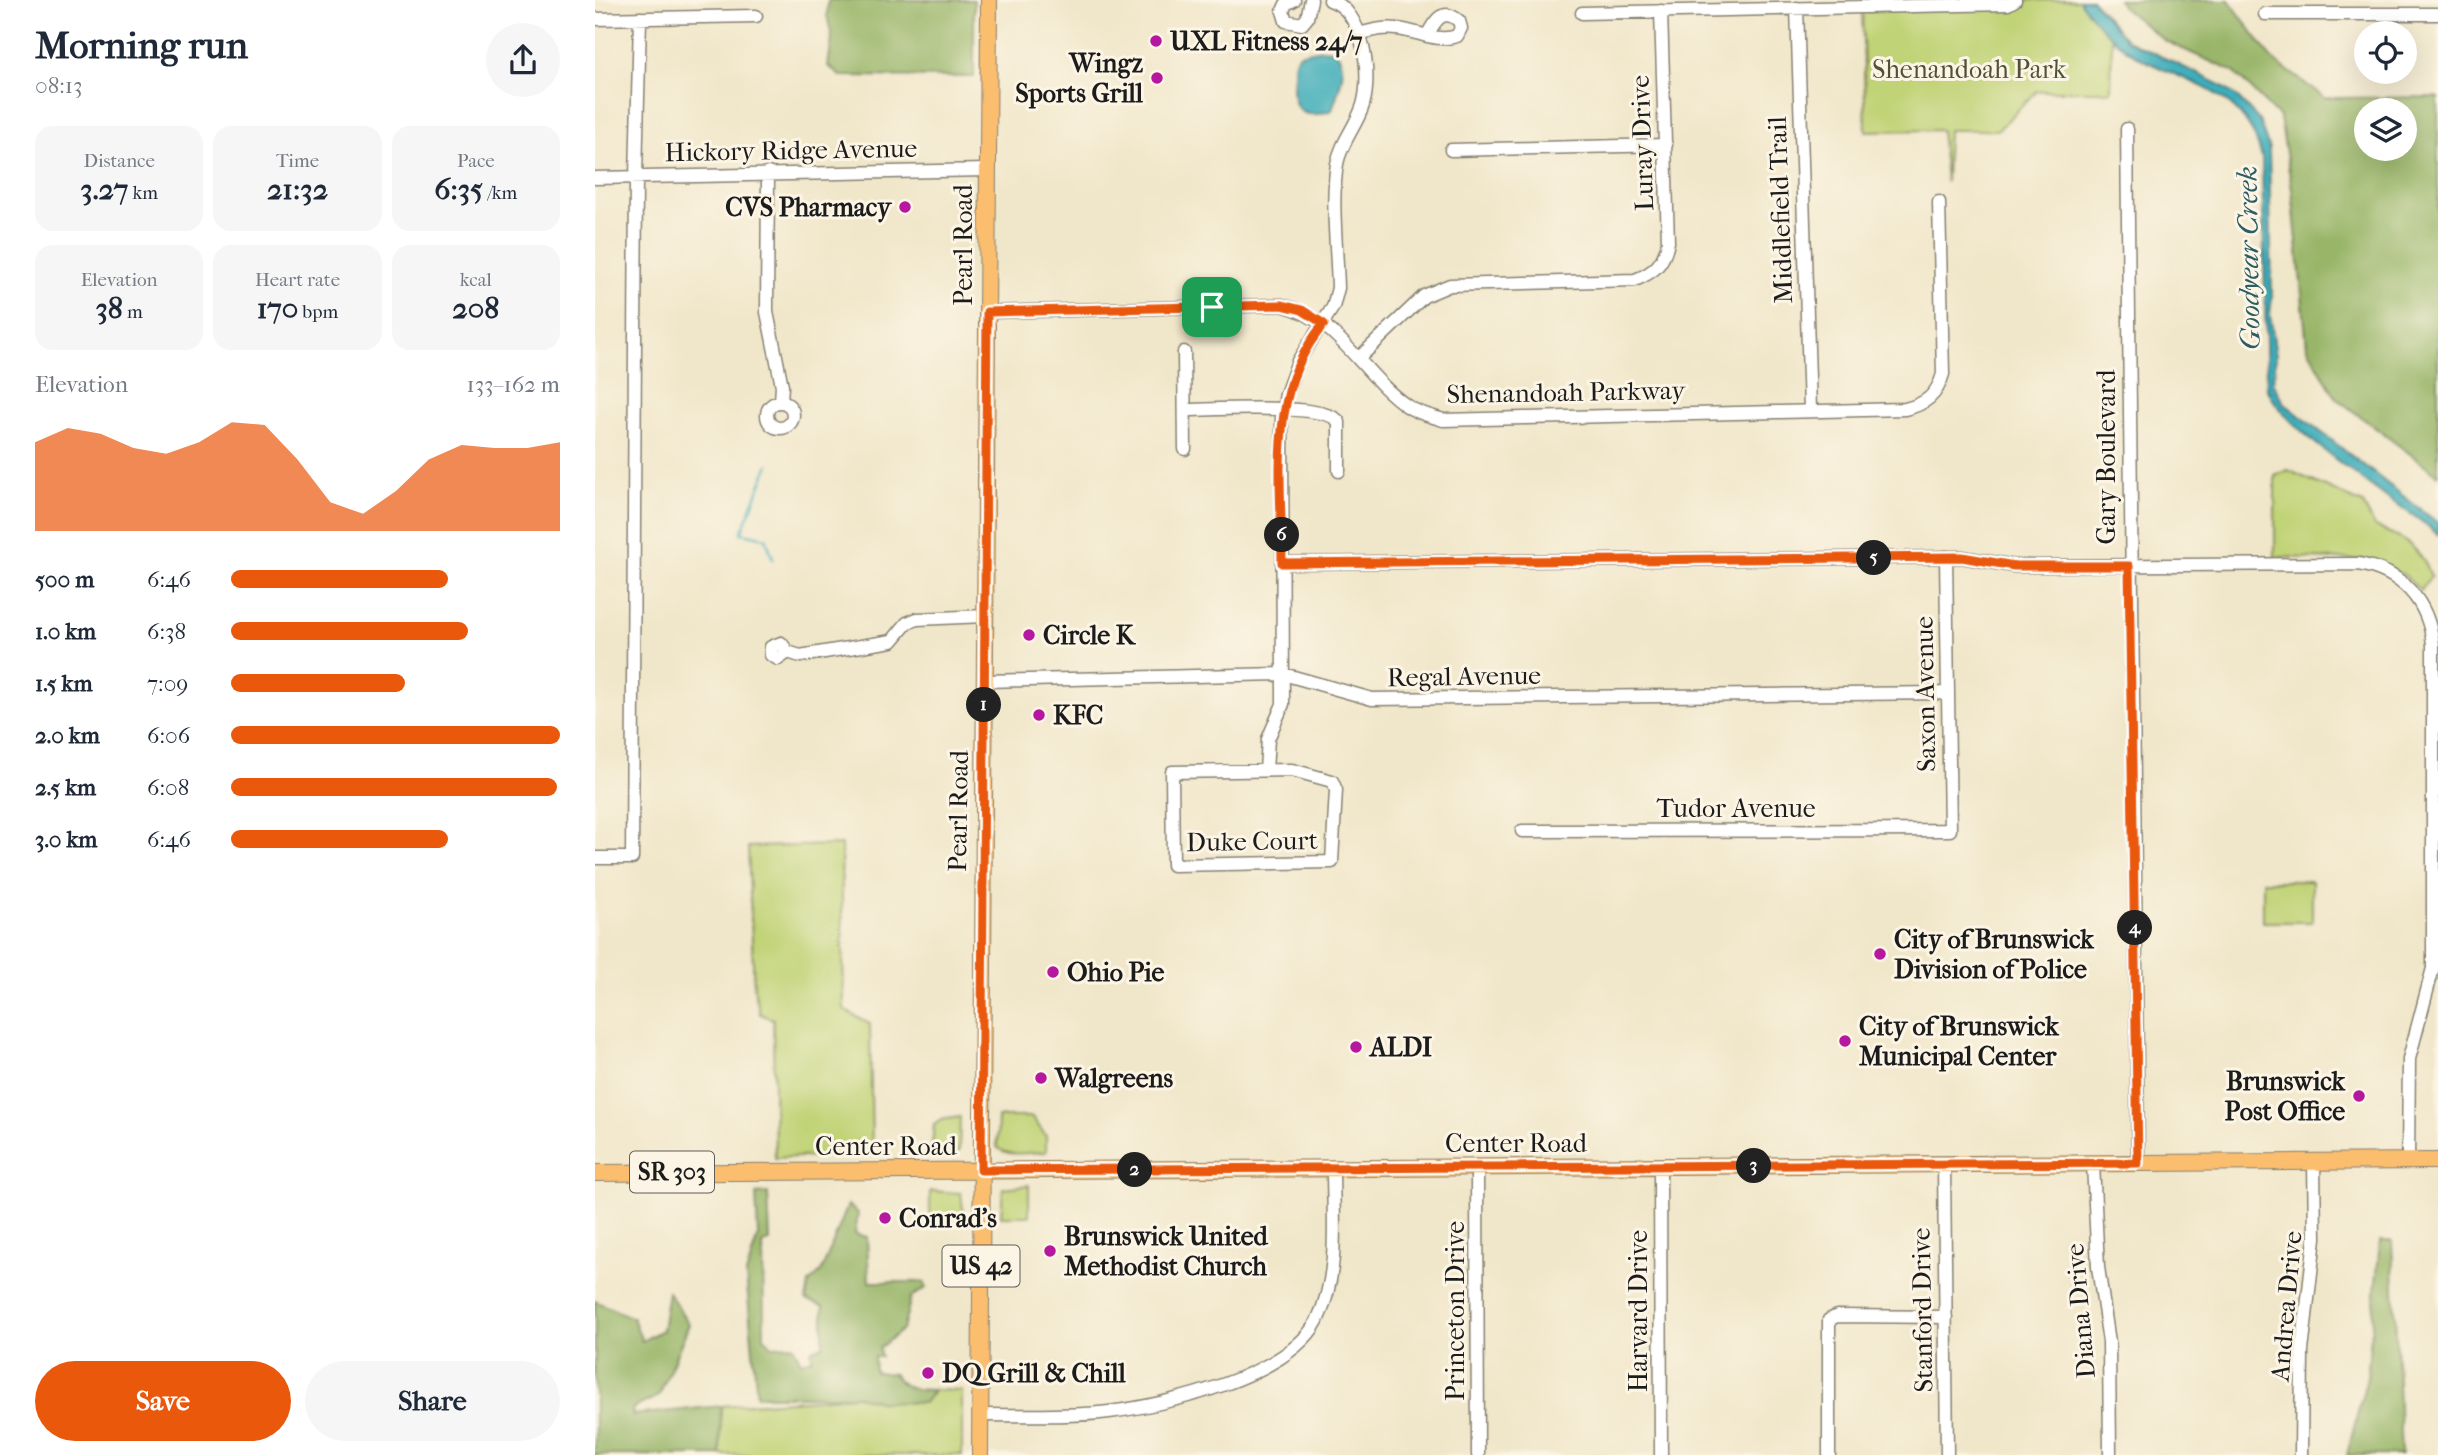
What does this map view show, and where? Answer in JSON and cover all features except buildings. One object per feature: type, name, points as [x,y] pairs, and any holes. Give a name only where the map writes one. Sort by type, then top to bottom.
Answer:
[{"type":"main road","name":"Pearl Road","points":[[979,1455],[989,0]]},
{"type":"main road","name":"Center Road","points":[[595,1173],[2438,1161]]},
{"type":"street","points":[[1294,0],[1286,4],[1283,11],[1286,21],[1293,25],[1302,24],[1307,18],[1313,0],[1305,0]]},
{"type":"street","points":[[1266,770],[1268,739],[1283,704],[1283,409],[1298,361],[1324,324],[1333,307],[1338,288],[1337,165],[1365,94],[1365,66],[1358,34],[1348,13],[1339,3],[1330,0]]},
{"type":"street","points":[[1582,13],[2008,4],[2015,0]]},
{"type":"street","name":"Middlefield Trail","points":[[1797,8],[1810,409]]},
{"type":"street","name":"Luray Drive","points":[[1359,358],[1424,296],[1450,285],[1635,280],[1655,270],[1665,258],[1668,242],[1661,12]]},
{"type":"street","points":[[2265,14],[2438,14]]},
{"type":"street","points":[[595,19],[756,16]]},
{"type":"street","points":[[595,858],[632,858],[636,176],[640,18]]},
{"type":"street","points":[[1358,34],[1387,28],[1427,36]]},
{"type":"street","name":"Gary Boulevard","points":[[2127,129],[2129,566],[2138,1163]]},
{"type":"street","points":[[1451,150],[1666,145]]},
{"type":"street","name":"Hickory Ridge Avenue","points":[[595,177],[987,170]]},
{"type":"street","points":[[768,173],[767,312],[782,386],[781,401]]},
{"type":"street","name":"Shenandoah Parkway","points":[[987,312],[1282,305],[1302,310],[1324,324],[1407,406],[1443,420],[1810,409],[1905,409],[1921,405],[1931,397],[1940,387],[1943,374],[1939,202]]},
{"type":"street","points":[[1184,352],[1185,449]]},
{"type":"street","points":[[1185,410],[1283,409],[1336,418],[1339,471]]},
{"type":"street","points":[[1282,563],[1946,557],[2014,566],[2371,566],[2407,585],[2421,603],[2431,627],[2433,644],[2435,915],[2433,968],[2409,1059],[2408,1161]]},
{"type":"street","name":"Saxon Avenue","points":[[1946,557],[1950,830]]},
{"type":"street","points":[[787,652],[800,656],[879,644],[892,640],[907,622],[985,616]]},
{"type":"street","name":"Regal Avenue","points":[[984,681],[1283,674],[1372,699],[1948,693]]},
{"type":"street","name":"Duke Court","points":[[1266,770],[1292,770],[1332,781],[1336,790],[1332,862],[1173,865],[1172,772],[1266,770]]},
{"type":"street","name":"Tudor Avenue","points":[[1522,831],[1950,830]]},
{"type":"street","name":"Andrea Drive","points":[[2301,1455],[2301,1370],[2315,1238],[2314,1162]]},
{"type":"street","name":"Diana Drive","points":[[2093,1163],[2098,1267],[2109,1342],[2111,1455]]},
{"type":"street","name":"Stanford Drive","points":[[1944,1164],[1947,1455]]},
{"type":"street","name":"Harvard Drive","points":[[1660,1166],[1661,1455]]},
{"type":"street","name":"Princeton Drive","points":[[1477,1168],[1478,1455]]},
{"type":"street","points":[[981,1415],[1093,1414],[1127,1409],[1233,1381],[1261,1370],[1288,1353],[1314,1326],[1326,1293],[1333,1251],[1332,1169]]},
{"type":"street","points":[[1829,1455],[1829,1320],[1837,1316],[1945,1317]]},
{"type":"green space","points":[[828,0],[974,0],[974,77],[840,76],[828,66],[832,38],[827,15]]},
{"type":"green space","name":"Shenandoah Park","points":[[2030,0],[2085,0],[2112,29],[2111,91],[2037,91],[1998,130],[1948,130],[1946,182],[1941,130],[1866,131],[1862,11],[2013,7]]},
{"type":"green space","points":[[2118,0],[2229,0],[2271,58],[2325,98],[2438,97],[2438,475],[2336,398],[2307,347],[2292,189],[2280,118],[2234,72],[2165,41],[2122,7]]},
{"type":"green space","points":[[2288,470],[2363,504],[2375,527],[2394,535],[2416,550],[2431,576],[2421,591],[2403,574],[2365,560],[2275,557],[2275,476]]},
{"type":"green space","points":[[841,845],[844,1010],[870,1024],[872,1154],[775,1158],[773,1019],[760,1014],[754,988],[748,847]]},
{"type":"green space","points":[[2263,881],[2312,881],[2312,922],[2263,922]]},
{"type":"green space","points":[[960,1117],[959,1151],[952,1155],[931,1156],[934,1125],[941,1120]]},
{"type":"green space","points":[[998,1117],[1032,1117],[1046,1136],[1046,1152],[1013,1153],[997,1147]]},
{"type":"green space","points":[[1029,1185],[1029,1216],[1001,1216],[1003,1188]]},
{"type":"green space","points":[[930,1191],[961,1193],[964,1218],[930,1219]]},
{"type":"green space","points":[[768,1193],[770,1241],[763,1243],[764,1337],[772,1346],[793,1345],[801,1362],[812,1359],[811,1350],[823,1346],[823,1306],[806,1300],[809,1283],[821,1272],[848,1205],[858,1213],[855,1234],[867,1237],[869,1282],[924,1282],[926,1288],[911,1297],[903,1329],[879,1348],[881,1357],[874,1357],[875,1372],[894,1374],[901,1383],[911,1388],[933,1390],[924,1403],[884,1402],[857,1396],[757,1396],[746,1274],[758,1236],[756,1194]]},
{"type":"green space","points":[[2380,1241],[2392,1241],[2401,1455],[2347,1455],[2367,1377]]},
{"type":"green space","points":[[668,1292],[689,1324],[659,1396],[633,1408],[632,1415],[721,1406],[720,1455],[595,1455],[595,1301],[633,1318],[642,1341],[662,1330]]},
{"type":"green space","points":[[933,1390],[962,1391],[962,1455],[720,1455],[721,1406],[857,1396],[884,1402],[931,1395]]},
{"type":"water","points":[[2079,0],[2092,0],[2127,40],[2219,84],[2236,96],[2259,120],[2269,149],[2272,297],[2270,314],[2276,356],[2273,383],[2285,404],[2438,523],[2438,535],[2321,448],[2290,419],[2267,390],[2262,158],[2244,118],[2215,94],[2124,48],[2100,26]]},
{"type":"water","points":[[1321,49],[1334,50],[1339,56],[1342,63],[1340,86],[1332,110],[1304,113],[1295,103],[1293,95],[1295,62],[1299,54]]},
{"type":"waterway","points":[[741,533],[769,464]]},
{"type":"waterway","points":[[743,533],[766,538],[773,559]]},
{"type":"place","name":"UXL Fitness 24/7","points":[[1156,41]]},
{"type":"place","name":"Wingz Sports Grill","points":[[1157,78]]},
{"type":"place","name":"CVS Pharmacy","points":[[905,207]]},
{"type":"place","name":"Circle K","points":[[1029,635]]},
{"type":"place","name":"KFC","points":[[1039,715]]},
{"type":"place","name":"City of Brunswick Division of Police","points":[[1880,954]]},
{"type":"place","name":"Ohio Pie","points":[[1053,972]]},
{"type":"place","name":"City of Brunswick Municipal Center","points":[[1845,1041]]},
{"type":"place","name":"ALDI","points":[[1356,1047]]},
{"type":"place","name":"Walgreens","points":[[1041,1078]]},
{"type":"place","name":"Brunswick Post Office","points":[[2359,1096]]},
{"type":"place","name":"Conrad's","points":[[885,1218]]},
{"type":"place","name":"Brunswick United Methodist Church","points":[[1050,1251]]},
{"type":"place","name":"DQ Grill & Chill","points":[[928,1373]]},
{"type":"route","points":[[1282,305],[1302,310],[1324,324],[1298,361],[1284,402],[1281,433],[1282,563],[1962,557],[2014,566],[2129,566],[2138,1163],[981,1170],[987,312],[1212,307],[1282,305]]},
{"type":"water label","name":"Goodyear Creek","points":[[2248,258]]}]
